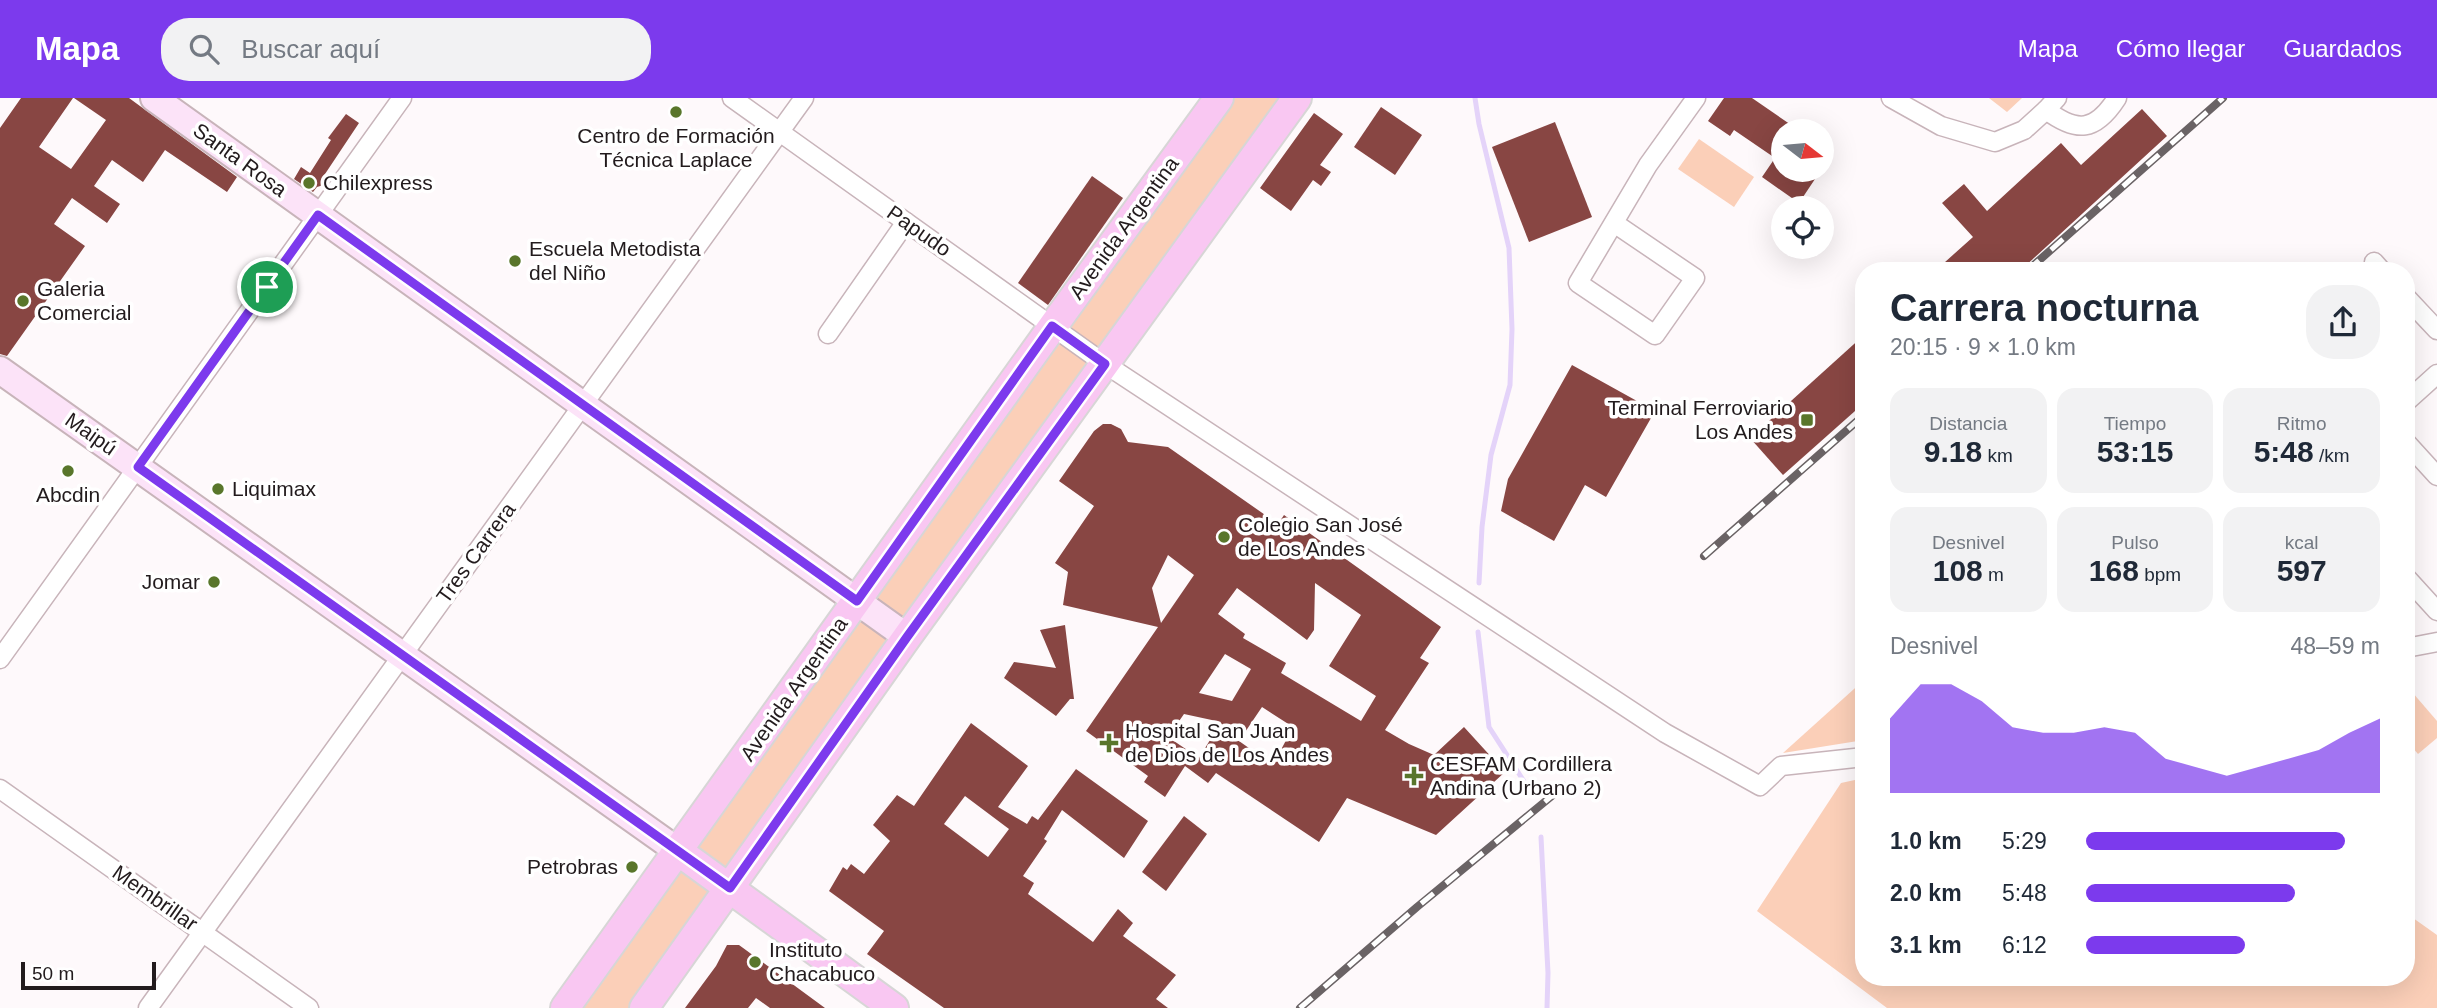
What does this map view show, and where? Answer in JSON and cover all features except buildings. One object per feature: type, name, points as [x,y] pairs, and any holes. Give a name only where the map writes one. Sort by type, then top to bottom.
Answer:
[{"type":"main road","name":"Santa Rosa","points":[[154,98],[907,637]]},
{"type":"main road","name":"Avenida Argentina","points":[[565,1008],[1052,326],[1219,98]]},
{"type":"main road","points":[[644,1008],[1291,100]]},
{"type":"main road","name":"Maipú","points":[[0,370],[730,888],[894,1008]]},
{"type":"street","points":[[0,659],[402,98]]},
{"type":"street","name":"Papudo","points":[[732,98],[1105,364],[1665,733],[1760,786],[1781,766],[1855,758]]},
{"type":"street","name":"Tres Carrera","points":[[148,1008],[804,98]]},
{"type":"street","points":[[1614,223],[1695,278],[1655,335],[1578,283],[1648,165],[1696,98]]},
{"type":"street","points":[[1892,98],[1941,126],[1995,142],[2024,130],[2052,104],[2063,123],[2083,127],[2094,122],[2117,98]]},
{"type":"street","points":[[1909,98],[1941,126]]},
{"type":"street","points":[[828,334],[906,222]]},
{"type":"street","points":[[2415,307],[2437,330]]},
{"type":"street","points":[[2415,394],[2437,374]]},
{"type":"street","points":[[2415,452],[2437,477]]},
{"type":"street","points":[[2415,587],[2437,611]]},
{"type":"street","points":[[2415,646],[2437,642]]},
{"type":"street","name":"Membrillar","points":[[0,789],[309,1008]]},
{"type":"shaded area","points":[[1228,98],[1284,98],[641,1008],[584,1008]]},
{"type":"shaded area","points":[[1989,98],[2022,98],[2007,112]]},
{"type":"shaded area","points":[[1699,139],[1754,177],[1734,207],[1678,169]]},
{"type":"shaded area","points":[[1855,688],[1855,741],[1783,753]]},
{"type":"shaded area","points":[[2415,695],[2437,721],[2437,738],[2418,754],[2415,750]]},
{"type":"shaded area","points":[[1855,780],[1855,984],[1757,911],[1841,783]]},
{"type":"shaded area","points":[[2415,919],[2437,935],[2437,1008],[1887,1008],[1858,986],[2415,986]]},
{"type":"waterway","points":[[1475,98],[1509,248],[1512,329],[1510,385],[1491,455],[1482,527],[1479,583]]},
{"type":"waterway","points":[[1478,632],[1489,727],[1525,783]]},
{"type":"waterway","points":[[1541,837],[1548,973],[1547,1008]]},
{"type":"railway","points":[[2037,262],[2223,98]]},
{"type":"railway","points":[[1704,556],[1855,423]]},
{"type":"railway","points":[[1300,1008],[1564,786]]},
{"type":"place","name":"Centro de Formación Técnica Laplace","points":[[676,112]]},
{"type":"place","name":"Chilexpress","points":[[309,183]]},
{"type":"place","name":"Escuela Metodista del Niño","points":[[515,261]]},
{"type":"place","name":"Galeria Comercial","points":[[23,301]]},
{"type":"place","name":"Terminal Ferroviario Los Andes","points":[[1807,420]]},
{"type":"place","name":"Abcdin","points":[[68,471]]},
{"type":"place","name":"Liquimax","points":[[218,489]]},
{"type":"place","name":"Colegio San José de Los Andes","points":[[1224,537]]},
{"type":"place","name":"Jomar","points":[[214,582]]},
{"type":"place","name":"Hospital San Juan de Dios de Los Andes","points":[[1109,743]]},
{"type":"place","name":"CESFAM Cordillera Andina (Urbano 2)","points":[[1414,776]]},
{"type":"place","name":"Petrobras","points":[[632,867]]},
{"type":"place","name":"Instituto Chacabuco","points":[[755,962]]},
{"type":"route","points":[[318,215],[857,601],[1052,326],[1105,364],[907,637],[730,888],[138,467],[267,287],[318,215]]}]
